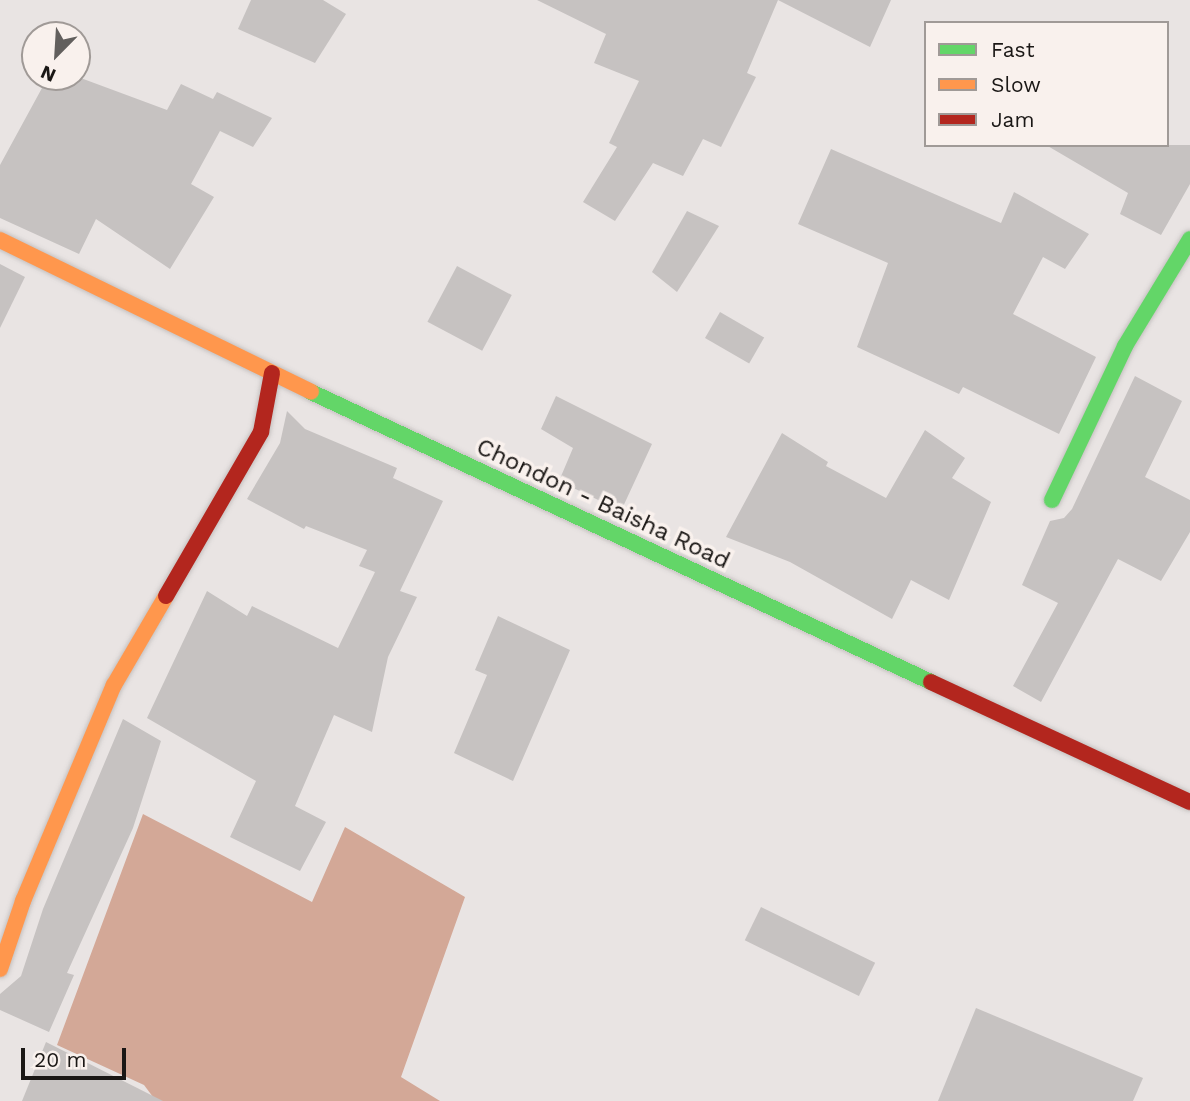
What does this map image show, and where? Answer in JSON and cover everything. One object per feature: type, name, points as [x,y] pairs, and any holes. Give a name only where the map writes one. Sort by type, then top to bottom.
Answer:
[{"type":"main road","points":[[1052,500],[1125,346],[1190,239]]},
{"type":"main road","name":"Chondon - Baisha Road","points":[[0,240],[272,373],[1190,802]]},
{"type":"main road","points":[[0,969],[23,901],[114,685],[261,432],[272,373]]},
{"type":"shaded area","points":[[143,814],[312,902],[345,827],[465,897],[401,1077],[440,1101],[156,1101],[144,1085],[57,1045]]},
{"type":"building","points":[[251,0],[323,0],[346,14],[315,63],[238,29]]},
{"type":"building","points":[[537,0],[778,0],[747,73],[756,77],[721,147],[703,139],[683,176],[653,163],[615,221],[583,202],[617,147],[609,143],[639,81],[594,63],[606,34]]},
{"type":"building","points":[[778,0],[891,0],[870,47]]},
{"type":"building","points":[[91,82],[167,110],[181,84],[213,99],[217,92],[272,118],[253,147],[220,131],[191,184],[214,197],[170,269],[96,219],[79,254],[0,218],[0,165],[40,91],[91,91]]},
{"type":"building","points":[[1190,145],[1190,184],[1161,235],[1120,214],[1128,193],[1049,147]]},
{"type":"building","points":[[831,149],[1001,223],[1014,192],[1089,234],[1065,269],[1043,257],[1013,314],[1096,357],[1059,434],[963,387],[959,394],[857,347],[888,263],[798,224]]},
{"type":"building","points":[[687,211],[719,226],[677,292],[652,272]]},
{"type":"building","points":[[0,264],[25,277],[0,328]]},
{"type":"building","points":[[457,266],[512,295],[482,351],[427,322]]},
{"type":"building","points":[[720,312],[764,338],[749,363],[705,338]]},
{"type":"building","points":[[1135,376],[1182,401],[1145,477],[1190,500],[1190,532],[1161,581],[1118,559],[1041,702],[1013,686],[1058,603],[1022,585],[1050,521],[1064,518],[1072,509]]},
{"type":"building","points":[[556,396],[652,444],[621,511],[559,481],[573,448],[541,429]]},
{"type":"building","points":[[287,411],[305,429],[397,468],[393,478],[443,501],[400,591],[417,597],[388,657],[372,732],[334,715],[295,806],[326,822],[300,871],[230,837],[256,781],[147,718],[207,591],[247,616],[252,606],[338,648],[375,572],[359,566],[367,550],[306,526],[304,529],[247,499],[280,443]]},
{"type":"building","points":[[925,430],[965,458],[952,478],[991,502],[949,600],[911,580],[892,619],[790,562],[726,537],[782,433],[828,462],[826,466],[886,498]]},
{"type":"building","points":[[498,616],[570,650],[513,781],[454,753],[487,675],[475,670]]},
{"type":"building","points":[[123,719],[161,741],[133,828],[67,973],[74,975],[49,1032],[0,1010],[0,994],[21,976],[43,909]]},
{"type":"building","points":[[761,907],[875,963],[859,996],[745,940]]},
{"type":"building","points":[[976,1008],[1143,1078],[1133,1101],[938,1101]]},
{"type":"building","points":[[46,1042],[163,1101],[22,1101]]},
{"type":"traffic: fast","points":[[1052,500],[1125,346],[1190,239]]},
{"type":"traffic: fast","points":[[311,392],[931,682]]},
{"type":"traffic: slow","points":[[0,240],[311,392]]},
{"type":"traffic: slow","points":[[0,969],[23,901],[114,685],[166,596]]},
{"type":"traffic: jam","points":[[166,596],[261,432],[272,373]]},
{"type":"traffic: jam","points":[[931,682],[1190,802]]}]
